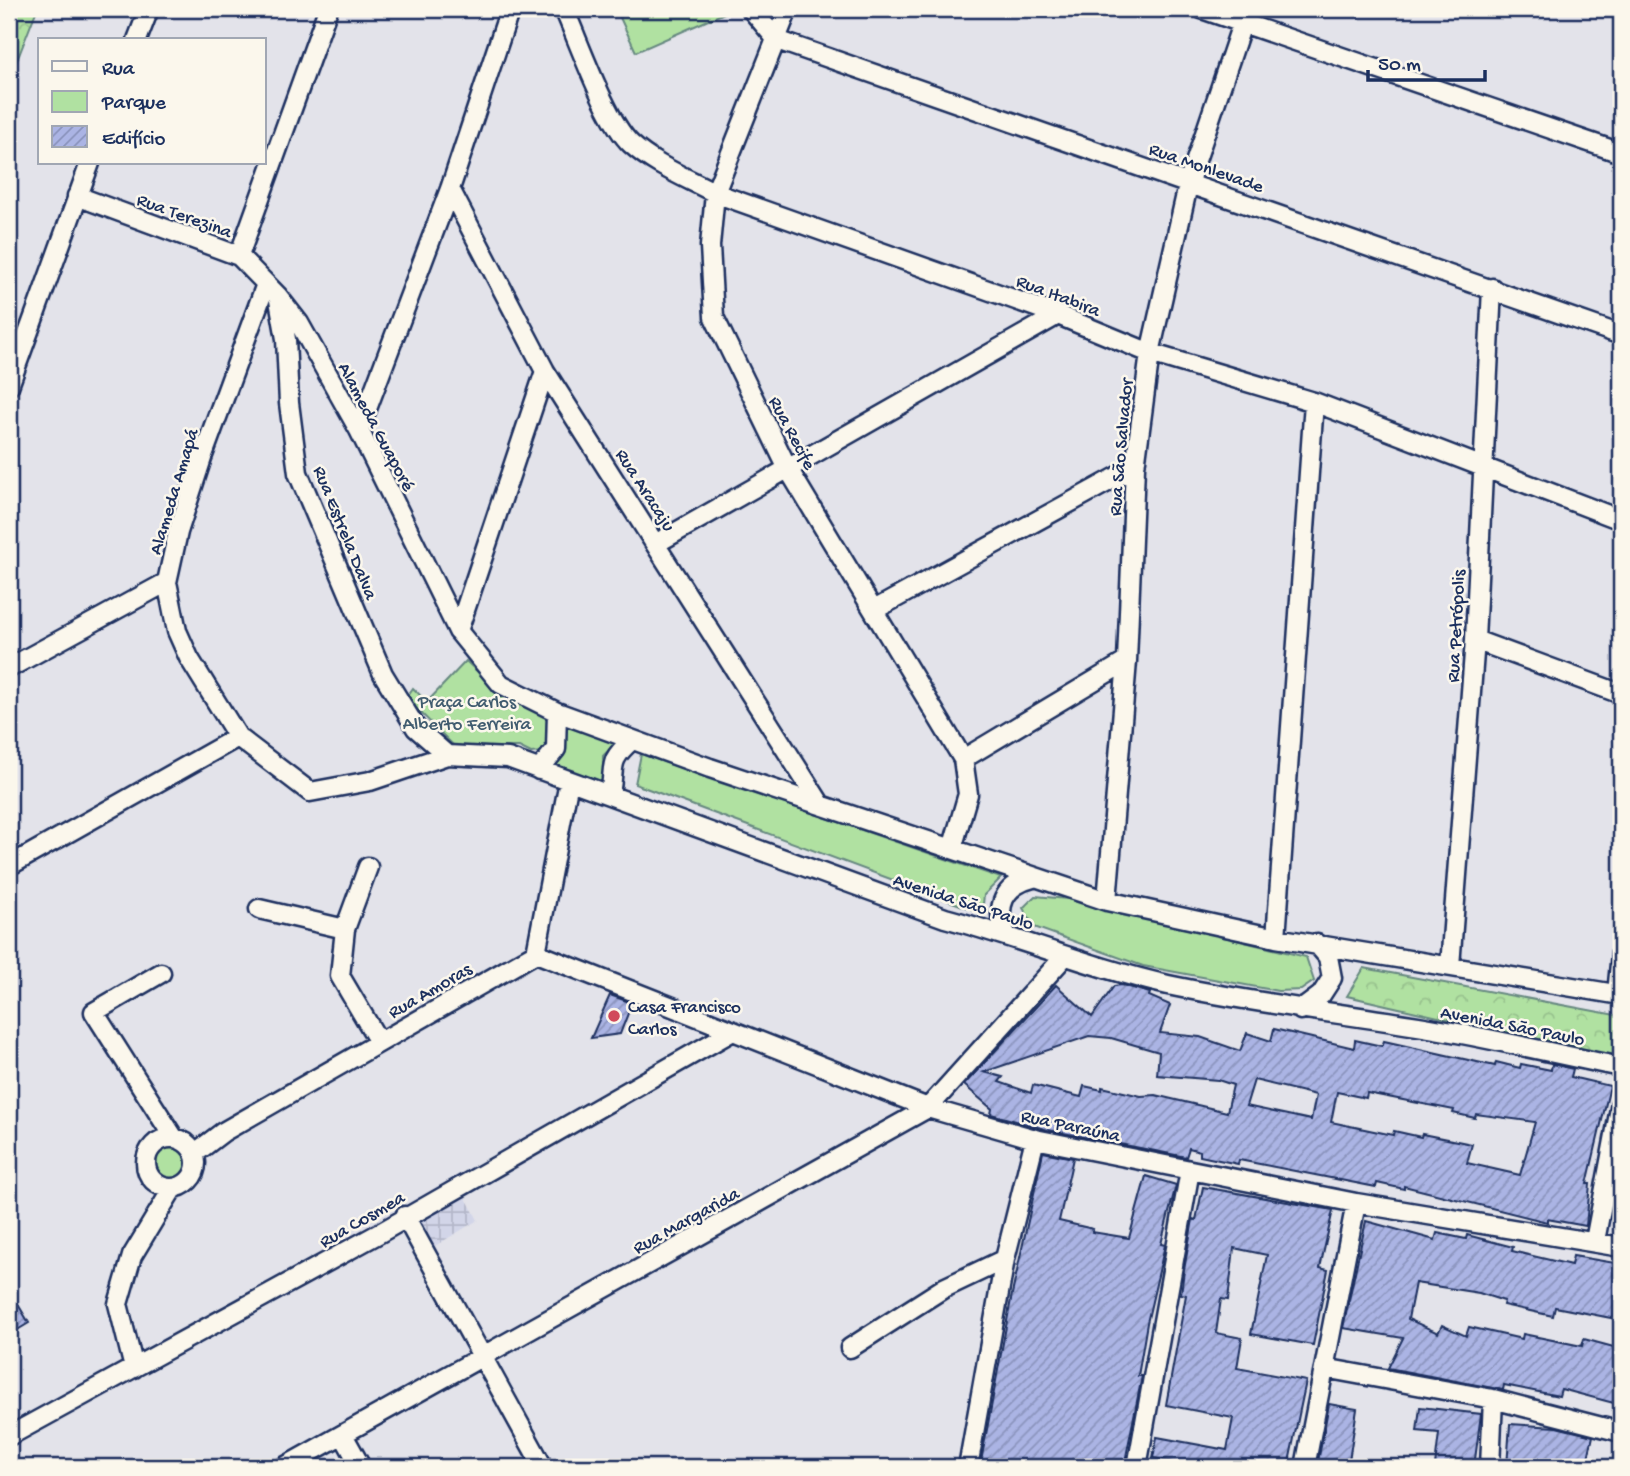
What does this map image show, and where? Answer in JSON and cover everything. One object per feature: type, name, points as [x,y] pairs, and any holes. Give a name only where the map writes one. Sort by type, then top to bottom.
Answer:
[{"type":"street","points":[[138,38],[149,9]]},
{"type":"street","points":[[239,256],[328,9]]},
{"type":"street","points":[[359,430],[450,189],[510,9]]},
{"type":"street","name":"Rua Itabira","points":[[564,9],[609,111],[629,143],[663,166],[715,193],[1058,315],[1150,352],[1314,402],[1621,520]]},
{"type":"street","points":[[751,9],[777,40]]},
{"type":"street","name":"Rua Recife","points":[[788,9],[715,193],[710,246],[714,317],[787,467],[963,759],[968,794],[952,849]]},
{"type":"street","points":[[1202,9],[1244,16],[1621,153]]},
{"type":"street","name":"Rua São Salvador","points":[[1107,901],[1127,661],[1135,467],[1150,352],[1189,181],[1244,16]]},
{"type":"street","name":"Rua Monlevade","points":[[777,40],[1189,181],[1621,335]]},
{"type":"street","points":[[9,386],[90,164]]},
{"type":"street","name":"Rua Aracaju","points":[[450,189],[545,370],[821,805]]},
{"type":"street","name":"Rua Terezina","points":[[77,196],[239,256]]},
{"type":"street","name":"Alameda Guaporé","points":[[239,256],[299,323],[359,430],[458,631]]},
{"type":"street","name":"Rua Petrópolis","points":[[1450,966],[1475,640],[1492,288]]},
{"type":"street","name":"Alameda Amapá","points":[[272,290],[202,458],[178,532],[167,582],[177,631],[189,658],[238,737],[310,792]]},
{"type":"street","name":"Rua Estrela Dalva","points":[[272,290],[286,339],[289,402],[299,473],[334,564],[383,674],[416,728],[447,755]]},
{"type":"street","points":[[657,543],[1058,315]]},
{"type":"street","points":[[545,370],[458,631],[501,684],[556,712],[632,740],[1107,901],[1276,938],[1619,994],[1621,953]]},
{"type":"street","points":[[1276,938],[1314,402]]},
{"type":"street","points":[[874,610],[1135,467]]},
{"type":"street","points":[[9,668],[167,582]]},
{"type":"street","points":[[1475,640],[1621,694]]},
{"type":"street","points":[[963,759],[1127,661]]},
{"type":"street","points":[[539,770],[556,749],[556,712]]},
{"type":"street","points":[[9,866],[238,737]]},
{"type":"street","points":[[610,793],[611,766],[620,751],[632,740]]},
{"type":"street","name":"Avenida São Paulo","points":[[310,792],[370,781],[447,755],[508,758],[610,793],[945,918],[1006,934],[1065,956],[1166,984],[1301,1010],[1425,1027],[1621,1067]]},
{"type":"street","points":[[536,953],[569,781]]},
{"type":"street","points":[[368,867],[345,929],[340,976],[379,1042]]},
{"type":"street","points":[[1006,934],[1000,920],[1000,905],[1007,891],[1018,882],[1033,878]]},
{"type":"street","points":[[259,909],[345,929]]},
{"type":"street","points":[[1301,1010],[1321,995],[1332,978],[1328,957],[1317,944]]},
{"type":"street","name":"Rua Paraúna","points":[[536,953],[928,1108],[1035,1139],[1356,1203],[1621,1247]]},
{"type":"street","name":"Rua Amoras","points":[[194,1154],[223,1132],[536,953]]},
{"type":"street","name":"Rua Margarida","points":[[284,1467],[928,1108],[1065,956]]},
{"type":"street","points":[[134,1367],[118,1304],[132,1256],[173,1188],[191,1177],[195,1169],[194,1154],[189,1146],[174,1138],[94,1012],[161,973]]},
{"type":"street","name":"Rua Cosmea","points":[[9,1436],[733,1031]]},
{"type":"street","points":[[1595,1241],[1621,1103]]},
{"type":"street","points":[[173,1188],[155,1182],[150,1177],[146,1161],[152,1147],[158,1142],[174,1138]]},
{"type":"street","points":[[968,1467],[1004,1259],[1035,1139]]},
{"type":"street","points":[[1137,1467],[1190,1170]]},
{"type":"street","points":[[1305,1467],[1356,1203]]},
{"type":"street","points":[[405,1216],[543,1467]]},
{"type":"street","points":[[850,1348],[944,1289],[1004,1259]]},
{"type":"street","points":[[1324,1368],[1493,1399],[1621,1432]]},
{"type":"street","points":[[1490,1467],[1493,1399]]},
{"type":"street","points":[[343,1435],[361,1467]]},
{"type":"shaded area","points":[[461,1189],[478,1220],[435,1246],[415,1215]]},
{"type":"green space","points":[[9,9],[37,9],[9,81]]},
{"type":"green space","points":[[616,9],[731,9],[731,10],[636,52]]},
{"type":"green space","name":"Praça Carlos Alberto Ferreira","points":[[466,661],[504,691],[547,712],[551,739],[542,752],[531,753],[519,747],[455,747],[416,708],[408,695],[413,688],[427,702]]},
{"type":"green space","points":[[565,721],[620,739],[603,756],[603,785],[555,767]]},
{"type":"green space","points":[[641,754],[1001,878],[984,895],[982,913],[635,784]]},
{"type":"green space","points":[[1035,896],[1068,899],[1306,957],[1314,981],[1301,990],[1278,991],[1143,966],[1034,927],[1023,908]]},
{"type":"green space","points":[[1364,968],[1621,1016],[1621,1059],[1347,996]]},
{"type":"green space","points":[[171,1145],[183,1150],[188,1162],[183,1174],[171,1179],[159,1174],[154,1162],[159,1150]]},
{"type":"building","points":[[1056,985],[1092,1017],[1114,986],[1122,985],[1150,993],[1149,996],[1170,1005],[1160,1033],[1200,1037],[1240,1051],[1247,1033],[1271,1041],[1274,1029],[1354,1048],[1355,1040],[1382,1046],[1384,1041],[1495,1066],[1496,1062],[1520,1068],[1521,1064],[1551,1070],[1552,1064],[1573,1069],[1571,1077],[1610,1086],[1587,1184],[1590,1184],[1586,1226],[1547,1219],[1547,1222],[1404,1186],[1404,1189],[1377,1183],[1376,1187],[1239,1160],[1238,1164],[1200,1156],[1200,1151],[1189,1148],[1186,1157],[1048,1130],[991,1114],[992,1109],[964,1085]],"holes":[[[1089,1036],[1111,1038],[1159,1052],[1157,1075],[1218,1080],[1233,1085],[1227,1112],[1155,1095],[1141,1096],[1102,1087],[1102,1090],[1084,1086],[1081,1097],[1033,1085],[1031,1093],[999,1082],[1003,1077],[984,1072]],[[1254,1080],[1316,1095],[1311,1120],[1246,1106]],[[1337,1092],[1366,1098],[1367,1093],[1454,1110],[1453,1113],[1475,1118],[1476,1114],[1535,1122],[1520,1175],[1467,1163],[1472,1144],[1422,1134],[1421,1137],[1394,1131],[1393,1135],[1331,1122]]]},
{"type":"building","name":"Casa Francisco Carlos","points":[[610,995],[632,1003],[620,1034],[591,1038]]},
{"type":"building","points":[[1043,1152],[1073,1158],[1059,1221],[1093,1229],[1092,1232],[1129,1238],[1146,1176],[1176,1185],[1161,1244],[1165,1245],[1147,1323],[1138,1376],[1142,1376],[1124,1467],[980,1467],[1012,1294]]},
{"type":"building","points":[[1203,1187],[1333,1210],[1320,1268],[1328,1270],[1313,1345],[1251,1334],[1267,1255],[1234,1248],[1228,1300],[1221,1299],[1216,1333],[1242,1338],[1237,1368],[1306,1381],[1288,1467],[1200,1467],[1153,1458],[1157,1437],[1227,1450],[1233,1418],[1166,1405],[1186,1295],[1181,1294],[1184,1270],[1193,1219],[1196,1220]]},
{"type":"building","points":[[1366,1221],[1435,1240],[1437,1233],[1466,1239],[1467,1235],[1513,1247],[1512,1251],[1571,1265],[1573,1256],[1621,1264],[1621,1320],[1555,1307],[1553,1316],[1503,1305],[1504,1301],[1479,1293],[1415,1283],[1408,1319],[1438,1333],[1442,1325],[1466,1336],[1469,1327],[1522,1339],[1523,1334],[1582,1346],[1584,1339],[1621,1349],[1621,1405],[1561,1389],[1559,1396],[1504,1385],[1503,1390],[1388,1368],[1403,1338],[1343,1328]]},
{"type":"building","points":[[9,1289],[29,1323],[9,1335]]},
{"type":"building","points":[[1329,1404],[1357,1409],[1348,1467],[1317,1467]]},
{"type":"building","points":[[1420,1407],[1481,1414],[1474,1467],[1435,1466],[1439,1433],[1417,1431]]},
{"type":"building","points":[[1510,1424],[1556,1427],[1593,1436],[1586,1467],[1507,1467]]},
{"type":"place","name":"Casa Francisco Carlos","points":[[614,1016]]}]
